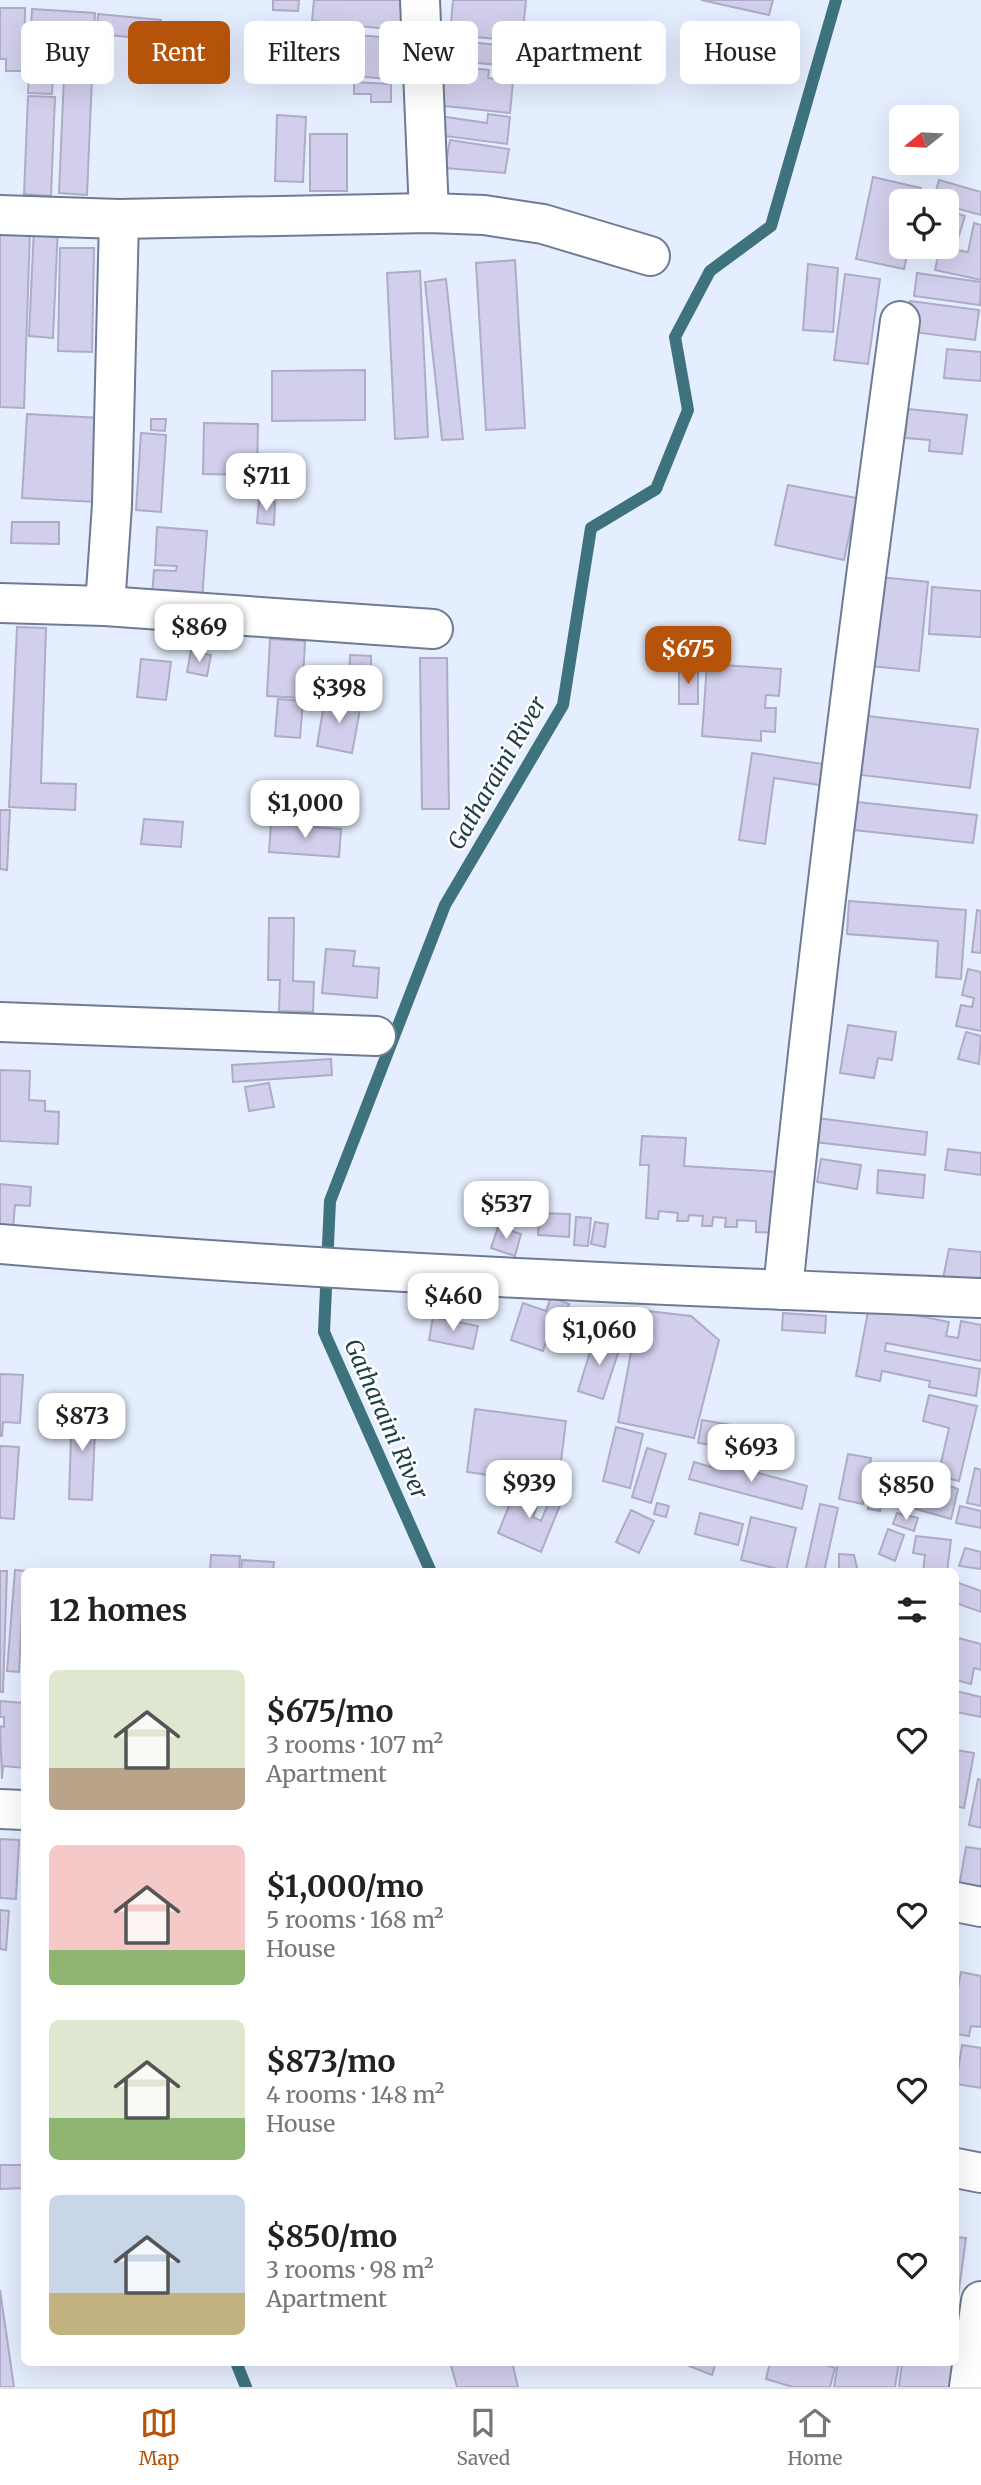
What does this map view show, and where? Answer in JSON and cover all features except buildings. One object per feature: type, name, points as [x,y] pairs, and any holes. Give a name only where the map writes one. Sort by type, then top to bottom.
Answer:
[{"type":"street","points":[[421,0],[429,213]]},
{"type":"street","points":[[0,215],[119,219],[429,213],[485,215],[543,224],[650,256]]},
{"type":"street","points":[[105,606],[112,505],[119,219]]},
{"type":"street","points":[[783,1290],[806,1058],[860,617],[900,321]]},
{"type":"street","points":[[0,603],[105,606],[433,629]]},
{"type":"street","points":[[0,1022],[376,1036]]},
{"type":"street","points":[[0,1244],[149,1257],[981,1298]]},
{"type":"street","points":[[0,1809],[21,1810]]},
{"type":"street","points":[[959,1903],[981,1907]]},
{"type":"street","points":[[959,2169],[981,2173]]},
{"type":"street","points":[[969,2387],[981,2301]]},
{"type":"waterway","name":"Gatharaini River","points":[[429,1568],[324,1332],[330,1201],[445,905],[563,705],[591,528],[656,489],[688,410],[675,337],[710,271],[771,226],[836,0]]},
{"type":"waterway","name":"Gatharaini River","points":[[238,2366],[246,2387]]}]
